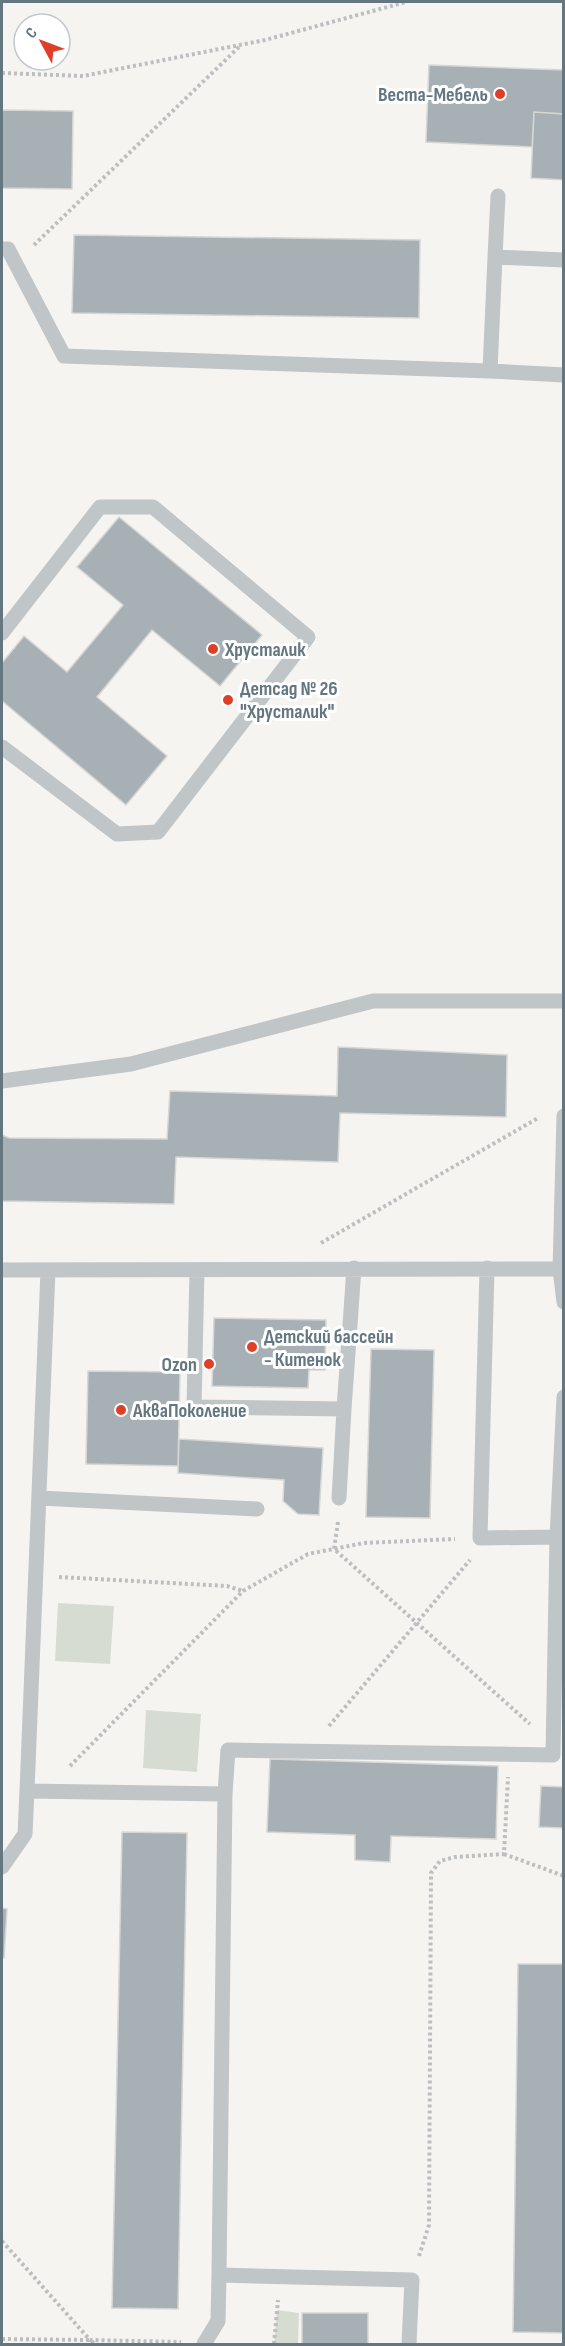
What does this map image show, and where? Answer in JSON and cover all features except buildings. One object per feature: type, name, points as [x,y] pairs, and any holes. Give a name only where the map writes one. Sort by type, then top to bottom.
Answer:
[{"type":"lane","points":[[490,371],[498,196]]},
{"type":"lane","points":[[2,249],[9,249],[64,356],[564,375]]},
{"type":"lane","points":[[495,257],[564,260]]},
{"type":"lane","points":[[2,633],[100,507],[153,507],[308,637],[158,832],[117,834],[2,747]]},
{"type":"lane","points":[[2,1082],[131,1064],[373,1001],[564,1001]]},
{"type":"lane","points":[[564,1116],[560,1269],[564,1302]]},
{"type":"lane","points":[[339,1497],[354,1268]]},
{"type":"lane","points":[[487,1268],[485,1538],[557,1537]]},
{"type":"lane","points":[[2,1270],[560,1269]]},
{"type":"lane","points":[[2,1867],[25,1834],[48,1270]]},
{"type":"lane","points":[[196,1270],[194,1407],[344,1409]]},
{"type":"lane","points":[[205,2344],[218,2321],[225,1794],[228,1750],[509,1755],[557,1752],[557,1537],[564,1397]]},
{"type":"lane","points":[[39,1498],[256,1509]]},
{"type":"lane","points":[[27,1791],[225,1794]]},
{"type":"lane","points":[[219,2275],[412,2280],[410,2344]]},
{"type":"path","points":[[2,73],[83,76],[240,45],[406,2]]},
{"type":"path","points":[[15,262],[240,45]]},
{"type":"path","points":[[320,1244],[543,1115]]},
{"type":"path","points":[[334,1549],[339,1497]]},
{"type":"path","points":[[63,1770],[72,1765],[243,1591],[308,1554],[364,1543],[485,1538]]},
{"type":"path","points":[[307,1751],[485,1538]]},
{"type":"path","points":[[334,1549],[557,1752]]},
{"type":"path","points":[[36,1576],[227,1586],[243,1591]]},
{"type":"path","points":[[504,1854],[509,1755]]},
{"type":"path","points":[[412,2280],[429,2225],[431,1873],[440,1861],[455,1857],[504,1854],[564,1876]]},
{"type":"path","points":[[2,2241],[95,2344]]},
{"type":"path","points":[[274,2344],[279,2277]]},
{"type":"path","points":[[2,2339],[205,2344]]},
{"type":"shaded area","points":[[58,1603],[114,1606],[110,1664],[55,1661]]},
{"type":"shaded area","points":[[146,1710],[201,1714],[197,1772],[143,1768]]},
{"type":"shaded area","points":[[277,2310],[299,2313],[298,2344],[274,2344]]},
{"type":"place","name":"Веста-Мебель","points":[[500,94]]},
{"type":"place","name":"Хрусталик","points":[[213,649]]},
{"type":"place","name":"Детсад № 26 \"Хрусталик\"","points":[[228,700]]},
{"type":"place","name":"Детский бассейн - Китенок","points":[[252,1347]]},
{"type":"place","name":"Ozon","points":[[209,1364]]},
{"type":"place","name":"АкваПоколение","points":[[121,1410]]}]
